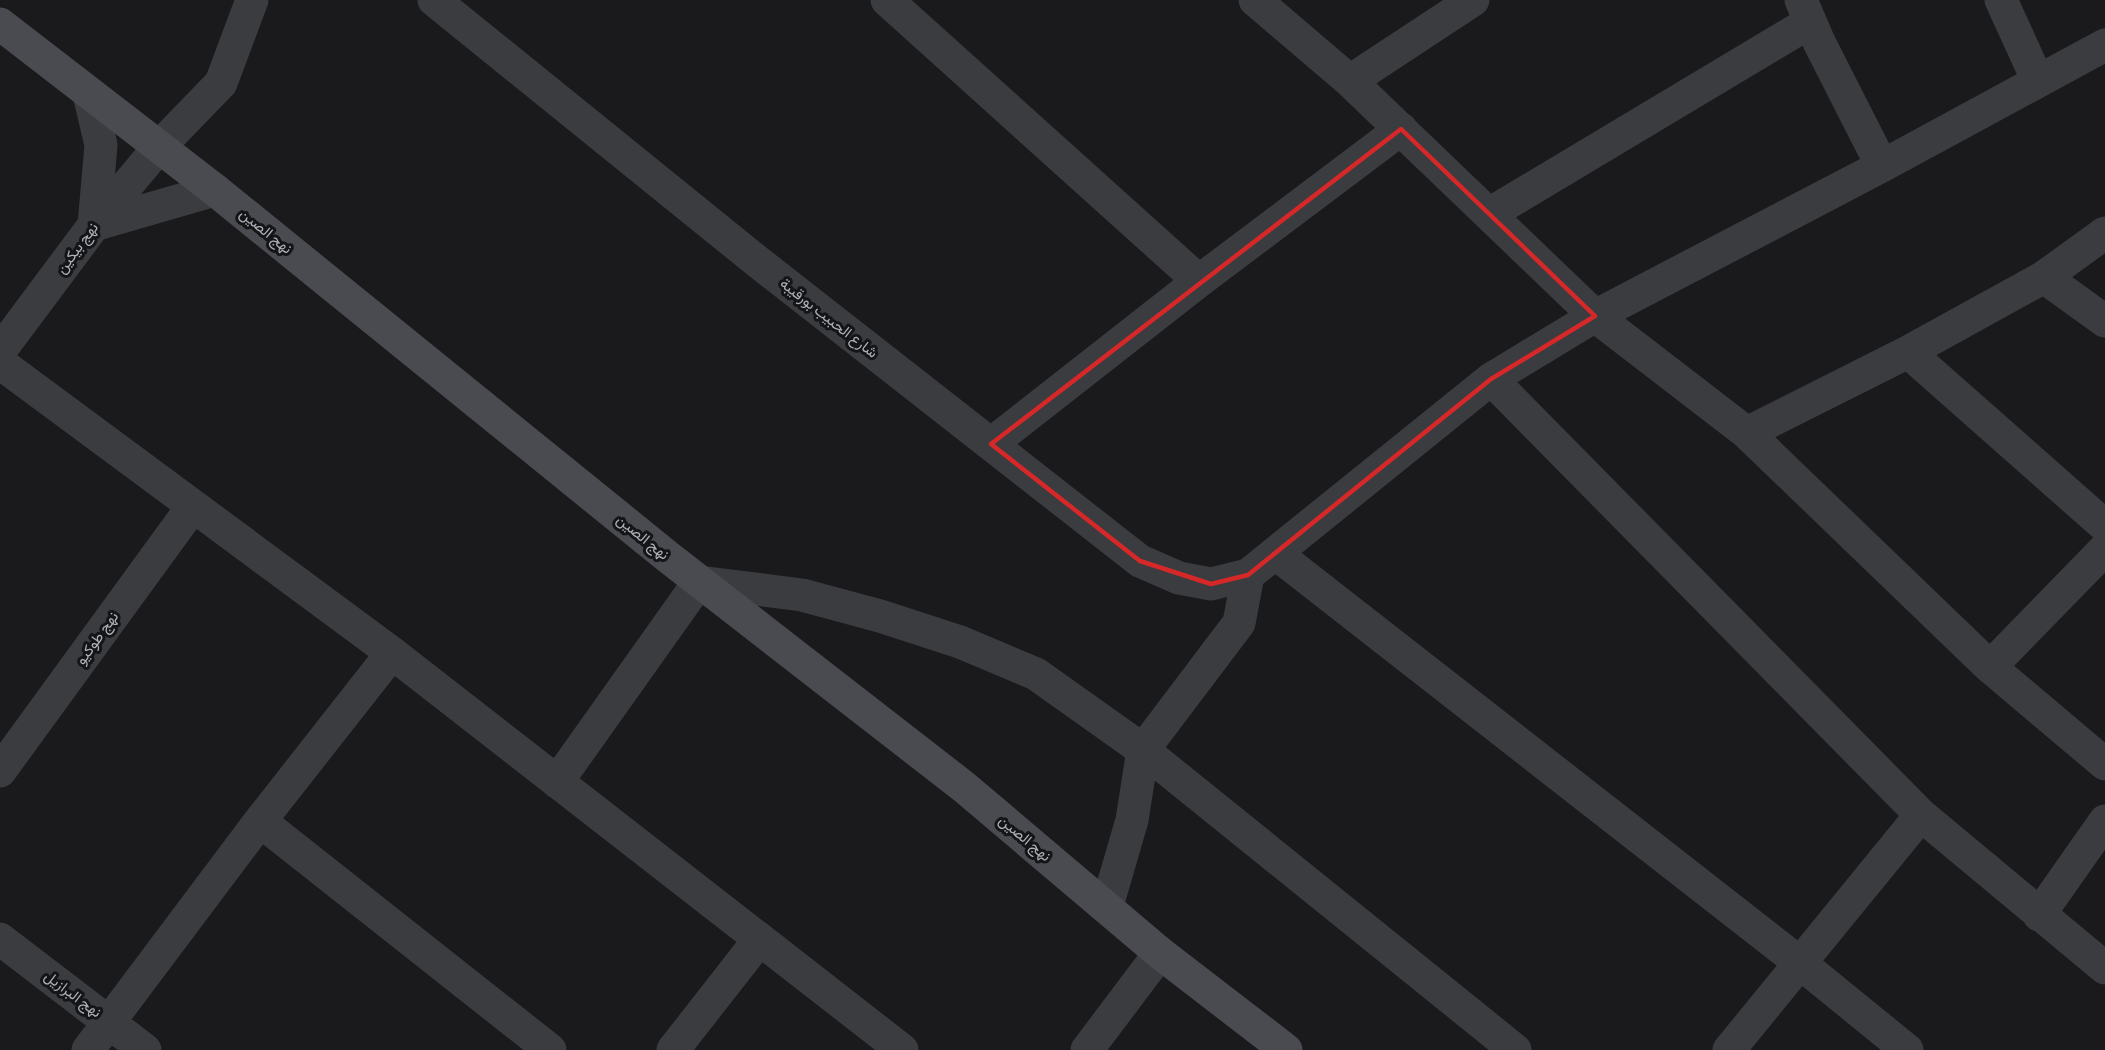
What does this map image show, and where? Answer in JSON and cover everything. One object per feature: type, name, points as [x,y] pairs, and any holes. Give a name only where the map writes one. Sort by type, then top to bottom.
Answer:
[{"type":"street","name":"نهج بيكين","points":[[0,351],[94,225],[159,147],[221,83],[252,0]]},
{"type":"street","name":"شارع الحبيب بورقيبة","points":[[434,0],[758,262],[1140,561],[1179,578],[1210,584],[1248,575]]},
{"type":"street","points":[[887,0],[1199,280]]},
{"type":"street","points":[[1255,0],[1350,81],[1491,213],[1595,316],[1747,433],[1990,667],[2105,764]]},
{"type":"street","points":[[1350,81],[1473,0]]},
{"type":"street","points":[[2001,0],[2038,81]]},
{"type":"street","points":[[1491,213],[1806,11],[1882,166]]},
{"type":"street","name":"نهج الصين","points":[[0,24],[215,190],[699,582],[964,787],[1160,953],[1286,1050]]},
{"type":"street","points":[[1107,906],[1131,820],[1143,750],[1239,623],[1248,575],[1491,379],[1595,316],[1882,166],[2105,45]]},
{"type":"street","points":[[90,94],[100,145],[94,225],[215,190]]},
{"type":"street","points":[[990,444],[1199,280],[1401,129]]},
{"type":"street","points":[[1747,433],[1908,352],[2044,277],[2105,232]]},
{"type":"street","points":[[2044,277],[2105,321]]},
{"type":"street","points":[[1908,352],[2105,525]]},
{"type":"street","points":[[0,363],[392,653],[902,1050]]},
{"type":"street","points":[[1491,379],[1921,815],[2105,968]]},
{"type":"street","name":"نهج طوكيو","points":[[0,771],[193,506]]},
{"type":"street","points":[[1990,667],[2105,549]]},
{"type":"street","points":[[1275,553],[1800,963],[1907,1050]]},
{"type":"street","points":[[557,782],[699,582],[802,595],[960,642],[1036,674],[1143,750],[1515,1050]]},
{"type":"street","points":[[88,1050],[260,821],[392,653]]},
{"type":"street","points":[[1729,1050],[1921,815]]},
{"type":"street","points":[[260,821],[550,1050]]},
{"type":"street","points":[[2039,915],[2105,821]]},
{"type":"street","name":"نهج البرازيل","points":[[0,939],[145,1050]]},
{"type":"street","points":[[673,1050],[759,940]]},
{"type":"street","points":[[1087,1050],[1160,953]]},
{"type":"highlighted area","points":[[1401,129],[1595,316],[1491,379],[1248,575],[1211,584],[1140,561],[991,444]]}]
